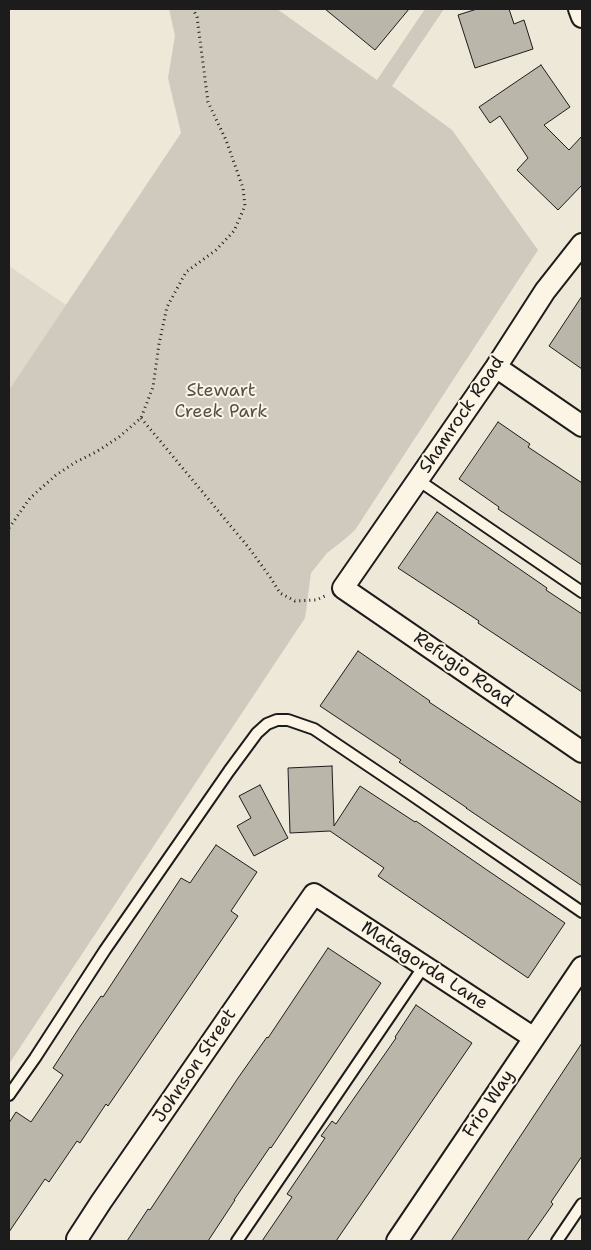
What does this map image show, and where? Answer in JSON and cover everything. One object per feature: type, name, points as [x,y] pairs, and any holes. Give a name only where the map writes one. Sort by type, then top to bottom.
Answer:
[{"type":"street","points":[[580,9],[582,17]]},
{"type":"street","name":"Shamrock Road","points":[[343,588],[496,366],[545,291],[582,244]]},
{"type":"street","points":[[496,366],[582,426]]},
{"type":"street","name":"Refugio Road","points":[[343,588],[582,752]]},
{"type":"street","name":"Matagorda Lane","points":[[314,894],[534,1038]]},
{"type":"street","name":"Johnson Street","points":[[78,1240],[101,1202],[314,894]]},
{"type":"street","name":"Frio Way","points":[[396,1241],[582,967]]},
{"type":"lane","points":[[418,480],[582,592]]},
{"type":"lane","points":[[9,1095],[229,771],[257,733],[267,724],[278,720],[288,720],[314,729],[582,912]]},
{"type":"lane","points":[[237,1241],[424,966]]},
{"type":"lane","points":[[557,1241],[582,1204]]},
{"type":"path","points":[[9,528],[30,498],[56,475],[119,438],[141,418],[153,387],[158,344],[167,307],[186,272],[216,250],[234,231],[245,206],[244,188],[226,140],[208,102],[197,17],[193,9]]},
{"type":"path","points":[[141,418],[249,548],[280,593],[295,601],[316,600],[343,588]]},
{"type":"shaded area","points":[[9,266],[66,305],[9,390]]},
{"type":"green space","name":"Stewart Creek Park","points":[[169,9],[277,9],[377,80],[425,9],[444,9],[392,86],[452,130],[538,250],[355,530],[327,553],[311,573],[305,618],[9,1064],[9,390],[181,133],[168,78],[175,36]]},
{"type":"building","points":[[325,9],[409,9],[375,50]]},
{"type":"building","points":[[477,9],[509,9],[514,24],[524,20],[533,49],[475,68],[458,15]]},
{"type":"building","points":[[541,65],[570,107],[544,125],[569,150],[582,136],[582,185],[558,210],[517,170],[528,158],[500,116],[490,123],[479,107]]},
{"type":"building","points":[[582,296],[582,369],[549,346]]},
{"type":"building","points":[[498,422],[530,444],[528,447],[582,483],[582,565],[498,509],[499,507],[459,479]]},
{"type":"building","points":[[437,512],[582,614],[582,692],[398,568]]},
{"type":"building","points":[[358,651],[429,702],[582,803],[582,886],[320,706]]},
{"type":"building","points":[[332,766],[334,826],[360,786],[416,821],[565,923],[528,978],[378,876],[384,868],[330,831],[290,833],[288,768]]},
{"type":"building","points":[[260,785],[288,838],[254,856],[237,826],[251,818],[239,796]]},
{"type":"building","points":[[216,845],[257,872],[231,911],[238,916],[108,1106],[106,1104],[80,1143],[77,1141],[49,1182],[45,1179],[9,1232],[9,1123],[16,1112],[31,1122],[63,1075],[53,1068],[79,1028],[101,996],[103,997],[181,878],[190,883]]},
{"type":"building","points":[[328,948],[381,983],[208,1241],[127,1241],[148,1209],[150,1210],[238,1078],[268,1038]]},
{"type":"building","points":[[416,1005],[472,1043],[336,1241],[262,1241],[292,1197],[287,1194],[325,1138],[321,1136],[332,1121],[336,1124],[396,1038]]},
{"type":"building","points":[[582,1043],[582,1156],[551,1202],[553,1204],[527,1241],[451,1241]]}]
